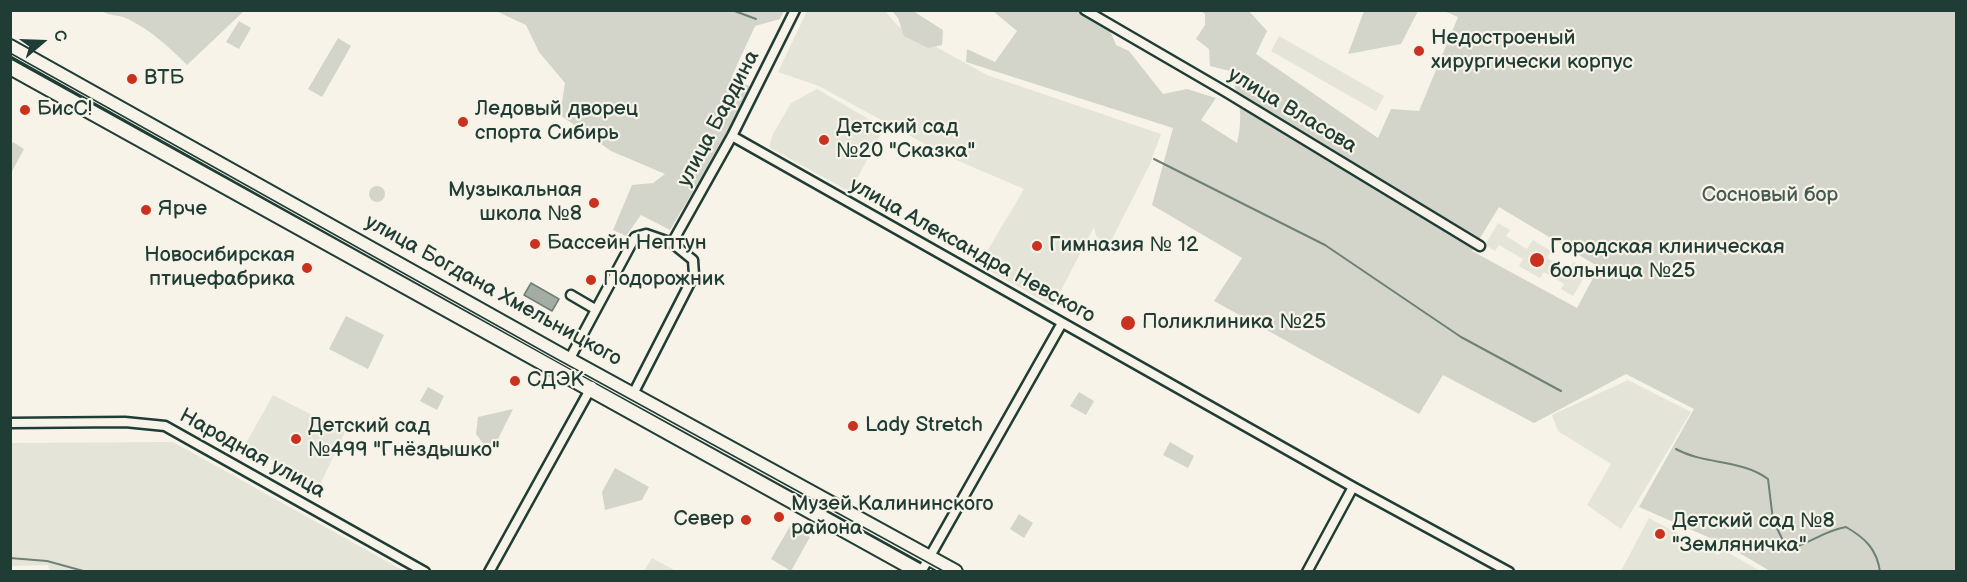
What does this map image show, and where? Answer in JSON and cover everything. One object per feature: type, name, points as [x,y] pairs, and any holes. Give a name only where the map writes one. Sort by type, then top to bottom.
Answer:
[{"type":"highway","name":"улица Богдана Хмельницкого","points":[[10,46],[569,360],[955,572]]},
{"type":"highway","name":"улица Богдана Хмельницкого","points":[[10,67],[921,572]]},
{"type":"street","name":"улица Бардина","points":[[672,243],[732,136],[795,10]]},
{"type":"street","name":"улица Власова","points":[[1084,10],[1226,92],[1480,246]]},
{"type":"street","name":"улица Александра Невского","points":[[732,136],[1353,487],[1509,572]]},
{"type":"street","points":[[569,360],[635,237],[646,234],[672,243],[693,260],[694,275],[633,394]]},
{"type":"street","points":[[571,295],[595,309]]},
{"type":"street","points":[[921,572],[931,558],[1062,323]]},
{"type":"street","points":[[489,572],[598,376]]},
{"type":"street","name":"Народная улица","points":[[10,423],[125,422],[165,426],[424,572]]},
{"type":"street","points":[[1307,572],[1353,487]]},
{"type":"shaded area","points":[[807,11],[885,11],[898,26],[987,75],[1161,134],[1150,164],[1109,245],[1096,236],[1094,227],[1053,306],[979,265],[1024,189],[947,156],[819,86],[778,72]]},
{"type":"shaded area","points":[[1279,36],[1384,96],[1376,111],[1271,51]]},
{"type":"shaded area","name":"Детский сад №20 \"Сказка\"","points":[[817,89],[884,128],[850,192],[769,147],[773,134],[791,103]]},
{"type":"shaded area","name":"Городская клиническая больница №25","points":[[1498,223],[1510,230],[1506,236],[1527,249],[1533,240],[1551,251],[1547,258],[1568,270],[1573,262],[1588,271],[1573,296],[1561,289],[1564,284],[1544,272],[1540,278],[1519,266],[1523,259],[1499,245],[1495,251],[1485,245]]},
{"type":"shaded area","points":[[531,283],[559,299],[552,311],[524,295]]},
{"type":"shaded area","points":[[1628,380],[1691,412],[1621,529],[1587,505],[1611,464],[1558,431],[1552,415]]},
{"type":"shaded area","name":"Детский сад №499 \"Гнёздышко\"","points":[[273,395],[345,432],[319,487],[245,445]]},
{"type":"shaded area","points":[[173,442],[404,571],[50,572],[48,565],[11,566],[11,443]]},
{"type":"shaded area","name":"Детский сад №8 \"Земляничка\"","points":[[1649,518],[1718,555],[1722,549],[1760,571],[1621,571]]},
{"type":"shaded area","points":[[652,558],[676,571],[644,571]]},
{"type":"green space","points":[[1364,10],[1418,11],[1401,44],[1348,54]]},
{"type":"green space","points":[[102,11],[244,11],[187,65],[145,29],[125,17]]},
{"type":"green space","points":[[496,11],[784,11],[780,19],[755,26],[732,76],[754,89],[670,230],[641,215],[626,236],[613,230],[632,185],[653,183],[665,174],[611,151],[560,115],[565,83],[539,52],[526,25]]},
{"type":"green space","points":[[892,11],[913,11],[943,30],[942,45],[928,48],[904,36],[898,18]]},
{"type":"green space","name":"Сосновый бор","points":[[993,11],[1102,11],[1116,45],[1129,51],[1163,94],[1187,89],[1216,98],[1201,120],[1237,143],[1240,107],[1236,90],[1230,71],[1210,66],[1209,49],[1196,39],[1205,25],[1205,14],[1201,11],[1249,11],[1267,31],[1256,54],[1378,138],[1391,109],[1419,111],[1458,17],[1444,11],[1956,11],[1956,571],[1770,571],[1724,544],[1639,507],[1694,409],[1626,374],[1534,423],[1443,375],[1419,414],[1214,301],[1242,258],[1152,205],[1173,128],[966,62],[967,49],[995,62],[1017,31]],"holes":[[[1499,207],[1599,267],[1577,308],[1472,251]]]},
{"type":"green space","points":[[239,21],[251,28],[239,49],[226,42]]},
{"type":"green space","points":[[338,38],[351,46],[322,97],[308,89]]},
{"type":"green space","points":[[13,142],[24,149],[11,173],[11,146]]},
{"type":"green space","points":[[374,186],[380,186],[385,194],[383,200],[374,202],[369,197],[369,191]]},
{"type":"green space","points":[[346,316],[384,335],[368,369],[329,349]]},
{"type":"green space","points":[[428,387],[444,396],[437,410],[420,401]]},
{"type":"green space","points":[[1079,392],[1094,401],[1086,415],[1070,406]]},
{"type":"green space","points":[[513,409],[491,454],[476,434],[478,417]]},
{"type":"green space","points":[[1170,442],[1194,456],[1188,468],[1163,455]]},
{"type":"green space","points":[[615,468],[649,487],[642,500],[605,510],[602,492]]},
{"type":"green space","points":[[1019,514],[1033,523],[1024,538],[1010,529]]},
{"type":"green space","points":[[790,526],[810,537],[791,571],[771,559]]},
{"type":"waterway","points":[[732,10],[756,19]]},
{"type":"waterway","points":[[1154,159],[1325,245],[1461,337],[1561,391]]},
{"type":"waterway","points":[[1676,449],[1699,458],[1746,468],[1768,479],[1773,520],[1787,549],[1846,527],[1869,545],[1876,557],[1880,572]]},
{"type":"waterway","points":[[10,558],[47,561],[87,572]]},
{"type":"tram line","points":[[10,53],[555,358],[945,572]]},
{"type":"place","name":"Недостроеный хирургически корпус","points":[[1419,51]]},
{"type":"place","name":"ВТБ","points":[[132,79]]},
{"type":"place","name":"БисС!","points":[[25,110]]},
{"type":"place","name":"Ледовый дворец спорта Сибирь","points":[[463,122]]},
{"type":"place","name":"Детский сад №20 \"Сказка\"","points":[[824,140]]},
{"type":"place","name":"Музыкальная школа №8","points":[[594,203]]},
{"type":"place","name":"Ярче","points":[[146,210]]},
{"type":"place","name":"Бассейн Нептун","points":[[535,244]]},
{"type":"place","name":"Гимназия № 12","points":[[1037,246]]},
{"type":"place","name":"Городская клиническая больница №25","points":[[1537,260]]},
{"type":"place","name":"Новосибирская птицефабрика","points":[[307,268]]},
{"type":"place","name":"Подорожник","points":[[591,280]]},
{"type":"place","name":"Поликлиника №25","points":[[1128,323]]},
{"type":"place","name":"СДЭК","points":[[515,381]]},
{"type":"place","name":"Lady Stretch","points":[[853,426]]},
{"type":"place","name":"Детский сад №499 \"Гнёздышко\"","points":[[296,439]]},
{"type":"place","name":"Музей Калининского района","points":[[779,517]]},
{"type":"place","name":"Север","points":[[746,520]]},
{"type":"place","name":"Детский сад №8 \"Земляничка\"","points":[[1660,534]]}]
